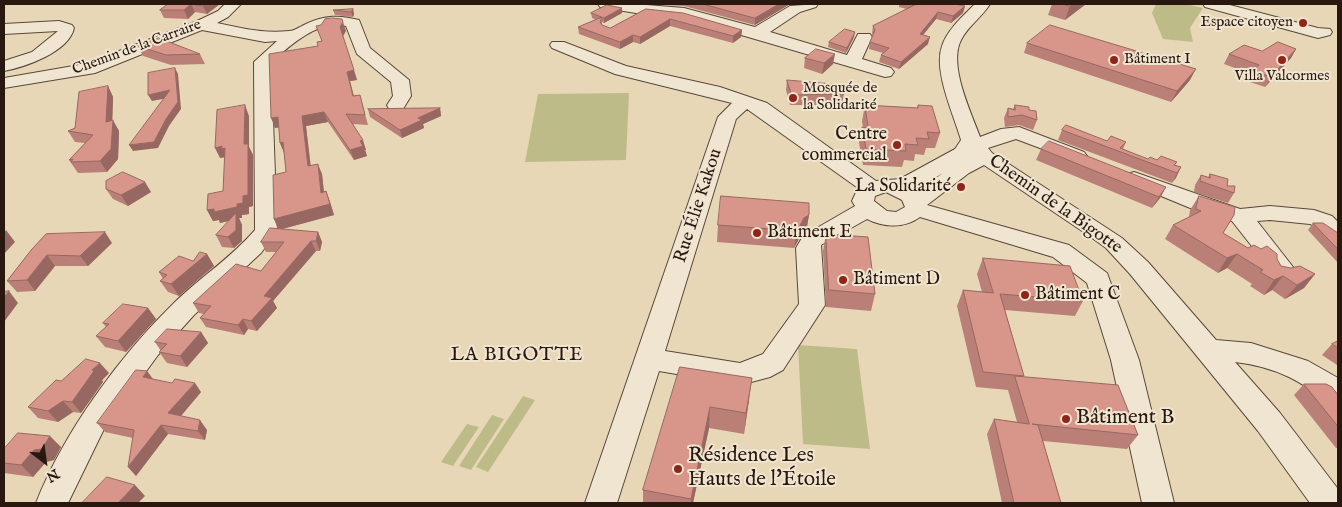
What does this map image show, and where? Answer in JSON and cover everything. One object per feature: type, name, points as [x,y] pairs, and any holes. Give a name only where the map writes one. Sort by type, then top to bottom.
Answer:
[{"type":"street","name":"Chemin de la Carraire","points":[[4,84],[89,69],[201,25],[223,14],[234,4]]},
{"type":"street","points":[[605,4],[643,10],[684,13],[758,33],[884,72]]},
{"type":"street","points":[[758,33],[795,9],[810,4]]},
{"type":"street","points":[[1210,4],[1318,33],[1324,32]]},
{"type":"street","points":[[975,6],[950,47],[949,65],[977,148]]},
{"type":"street","points":[[624,20],[643,10]]},
{"type":"street","points":[[52,503],[93,421],[148,348],[185,308],[254,248],[266,231],[262,62],[293,36],[338,20],[352,23],[363,50],[400,80],[402,96],[396,105]]},
{"type":"street","points":[[201,25],[265,37],[293,36]]},
{"type":"street","points":[[4,29],[59,26],[66,28],[65,33],[38,56],[4,66]]},
{"type":"street","points":[[852,62],[864,37]]},
{"type":"street","points":[[558,44],[622,70],[714,91],[760,107],[870,199],[879,216],[894,219],[912,214],[916,206],[966,165],[977,148]]},
{"type":"street","name":"Rue Élie Kakou","points":[[601,503],[650,359],[727,117],[745,101]]},
{"type":"street","points":[[895,188],[908,184],[962,153],[1008,133],[1019,133],[1208,207],[1240,216],[1301,214],[1324,221],[1338,235]]},
{"type":"street","name":"Chemin de la Bigotte","points":[[977,148],[1114,243],[1139,268],[1269,422],[1329,503]]},
{"type":"street","points":[[650,359],[740,374],[760,369],[773,362],[812,305],[808,248],[810,241],[886,186],[895,188],[908,194],[916,206],[1061,251],[1098,279],[1125,360],[1158,503]]},
{"type":"street","points":[[1240,216],[1281,267],[1280,272]]},
{"type":"street","points":[[1207,350],[1251,353],[1298,369],[1338,392]]},
{"type":"shaded area","points":[[1156,4],[1186,4],[1203,8],[1190,28],[1193,42],[1163,39],[1152,13]]},
{"type":"shaded area","points":[[629,93],[626,160],[525,162],[538,94]]},
{"type":"shaded area","points":[[798,345],[857,349],[870,449],[803,444]]},
{"type":"shaded area","points":[[523,396],[535,400],[488,472],[476,467]]},
{"type":"shaded area","points":[[492,415],[504,419],[471,470],[459,466]]},
{"type":"shaded area","points":[[467,424],[479,427],[453,466],[441,462]]},
{"type":"building","points":[[168,4],[191,4],[184,10],[160,10]]},
{"type":"building","points":[[703,4],[779,4],[755,18]]},
{"type":"building","points":[[917,4],[954,4],[965,6],[953,16],[938,12],[920,34],[930,37],[901,62],[881,55],[889,48],[870,42],[875,30],[873,26]]},
{"type":"building","points":[[607,5],[622,8],[604,18],[591,13]]},
{"type":"building","points":[[353,9],[351,12],[333,10],[334,10]]},
{"type":"building","points":[[646,9],[683,13],[742,30],[733,36],[670,19],[640,37],[633,35],[620,42],[578,27],[602,17],[600,22],[602,25],[610,28]]},
{"type":"building","points":[[325,19],[342,19],[343,22],[340,27],[354,70],[347,72],[353,96],[360,95],[365,115],[346,114],[363,140],[360,141],[363,146],[350,150],[324,112],[302,116],[308,166],[318,164],[321,193],[326,191],[330,204],[274,219],[273,175],[286,172],[283,142],[280,143],[278,117],[271,118],[269,54],[318,46],[317,42],[322,41],[316,26],[321,25]]},
{"type":"building","points":[[1050,25],[1196,69],[1177,91],[1027,43]]},
{"type":"building","points":[[845,29],[855,32],[847,48],[829,42]]},
{"type":"building","points":[[159,38],[200,54],[166,55],[138,46]]},
{"type":"building","points":[[1278,42],[1296,49],[1271,77],[1253,71],[1259,65],[1229,54],[1244,45],[1262,51]]},
{"type":"building","points":[[816,49],[835,54],[824,63],[805,58]]},
{"type":"building","points":[[175,68],[178,102],[166,119],[154,142],[129,145],[170,90],[148,95],[148,73]]},
{"type":"building","points":[[787,80],[844,85],[844,94],[792,95]]},
{"type":"building","points":[[108,86],[106,122],[113,120],[111,149],[100,161],[71,162],[73,159],[69,160],[93,135],[68,131],[75,128],[79,92]]},
{"type":"building","points":[[245,105],[244,144],[248,144],[248,195],[243,196],[243,203],[237,204],[237,207],[214,212],[214,209],[207,210],[208,194],[223,191],[225,148],[222,149],[222,146],[215,148],[217,110]]},
{"type":"building","points":[[865,105],[918,108],[918,105],[932,106],[940,133],[927,132],[929,139],[916,138],[918,145],[905,144],[906,151],[866,149],[862,127],[868,128]]},
{"type":"building","points":[[1015,105],[1029,107],[1029,110],[1036,111],[1037,120],[1022,115],[1008,117],[1008,108],[1015,110]]},
{"type":"building","points":[[440,108],[418,118],[422,120],[400,130],[368,109]]},
{"type":"building","points":[[1066,125],[1107,141],[1111,136],[1126,142],[1120,148],[1148,159],[1150,157],[1157,160],[1161,156],[1177,162],[1174,165],[1181,167],[1177,173],[1062,130]]},
{"type":"building","points":[[1049,141],[1166,187],[1159,197],[1041,149]]},
{"type":"building","points":[[123,172],[145,182],[121,195],[106,189],[106,181]]},
{"type":"building","points":[[1210,174],[1228,179],[1227,186],[1235,186],[1234,193],[1200,181],[1201,175],[1210,178]]},
{"type":"building","points":[[721,196],[809,203],[809,215],[804,218],[797,231],[718,225]]},
{"type":"building","points":[[1199,196],[1235,207],[1234,215],[1223,233],[1248,248],[1254,245],[1261,249],[1267,246],[1277,254],[1277,259],[1281,266],[1291,268],[1300,266],[1315,274],[1297,285],[1283,276],[1274,280],[1260,272],[1263,270],[1237,254],[1227,258],[1173,225],[1201,211],[1196,209]]},
{"type":"building","points":[[236,213],[236,230],[228,237],[216,235]]},
{"type":"building","points":[[1313,223],[1323,223],[1338,233],[1338,249]]},
{"type":"building","points":[[270,228],[318,232],[316,241],[311,241],[264,296],[272,298],[251,321],[243,319],[238,325],[200,318],[211,306],[193,303],[236,264],[261,271],[284,242],[261,242]]},
{"type":"building","points":[[105,232],[80,256],[47,255],[27,280],[7,281],[46,234]]},
{"type":"building","points":[[826,234],[868,237],[875,294],[829,290]]},
{"type":"building","points":[[200,252],[207,254],[171,284],[160,281],[167,275],[159,272],[179,256],[193,261]]},
{"type":"building","points":[[983,258],[1070,266],[1083,301],[1000,294],[1024,376],[983,372],[963,290],[993,293]]},
{"type":"building","points":[[123,304],[148,308],[118,341],[96,336],[109,324],[103,323]]},
{"type":"building","points":[[167,329],[201,332],[180,356],[159,352],[167,344],[155,342]]},
{"type":"building","points":[[1338,341],[1338,348],[1332,344]]},
{"type":"building","points":[[86,359],[100,363],[92,370],[94,371],[72,402],[63,401],[48,411],[28,407],[56,380],[61,381]]},
{"type":"building","name":"Résidence Les Hauts de l'Étoile","points":[[680,367],[752,378],[746,413],[710,407],[691,499],[643,490]]},
{"type":"building","points":[[136,370],[147,371],[143,377],[172,383],[175,379],[195,383],[168,413],[200,420],[198,431],[161,425],[128,467],[134,430],[97,423]]},
{"type":"building","points":[[1015,376],[1118,385],[1138,435],[1032,424],[1038,425],[1061,503],[1014,503],[994,419],[1029,424]]},
{"type":"building","points":[[1304,384],[1326,384],[1332,387],[1338,395],[1338,426]]},
{"type":"building","points":[[18,433],[50,436],[42,449],[34,450],[21,465],[4,463],[4,449]]},
{"type":"building","points":[[107,477],[135,485],[118,503],[82,503]]},
{"type":"place","name":"Espace citoyen","points":[[1303,23]]},
{"type":"place","name":"Bâtiment I","points":[[1114,60]]},
{"type":"place","name":"Villa Valcormes","points":[[1282,60]]},
{"type":"place","name":"Mosquée de la Solidarité","points":[[793,98]]},
{"type":"place","name":"Centre commercial","points":[[897,145]]},
{"type":"place","name":"La Solidarité","points":[[961,187]]},
{"type":"place","name":"Bâtiment E","points":[[757,233]]},
{"type":"place","name":"Bâtiment D","points":[[843,280]]},
{"type":"place","name":"Bâtiment C","points":[[1025,295]]},
{"type":"place","name":"Bâtiment B","points":[[1066,419]]},
{"type":"place","name":"Résidence Les Hauts de l'Étoile","points":[[678,469]]},
{"type":"district","name":"LA BIGOTTE","points":[[517,356]]}]
